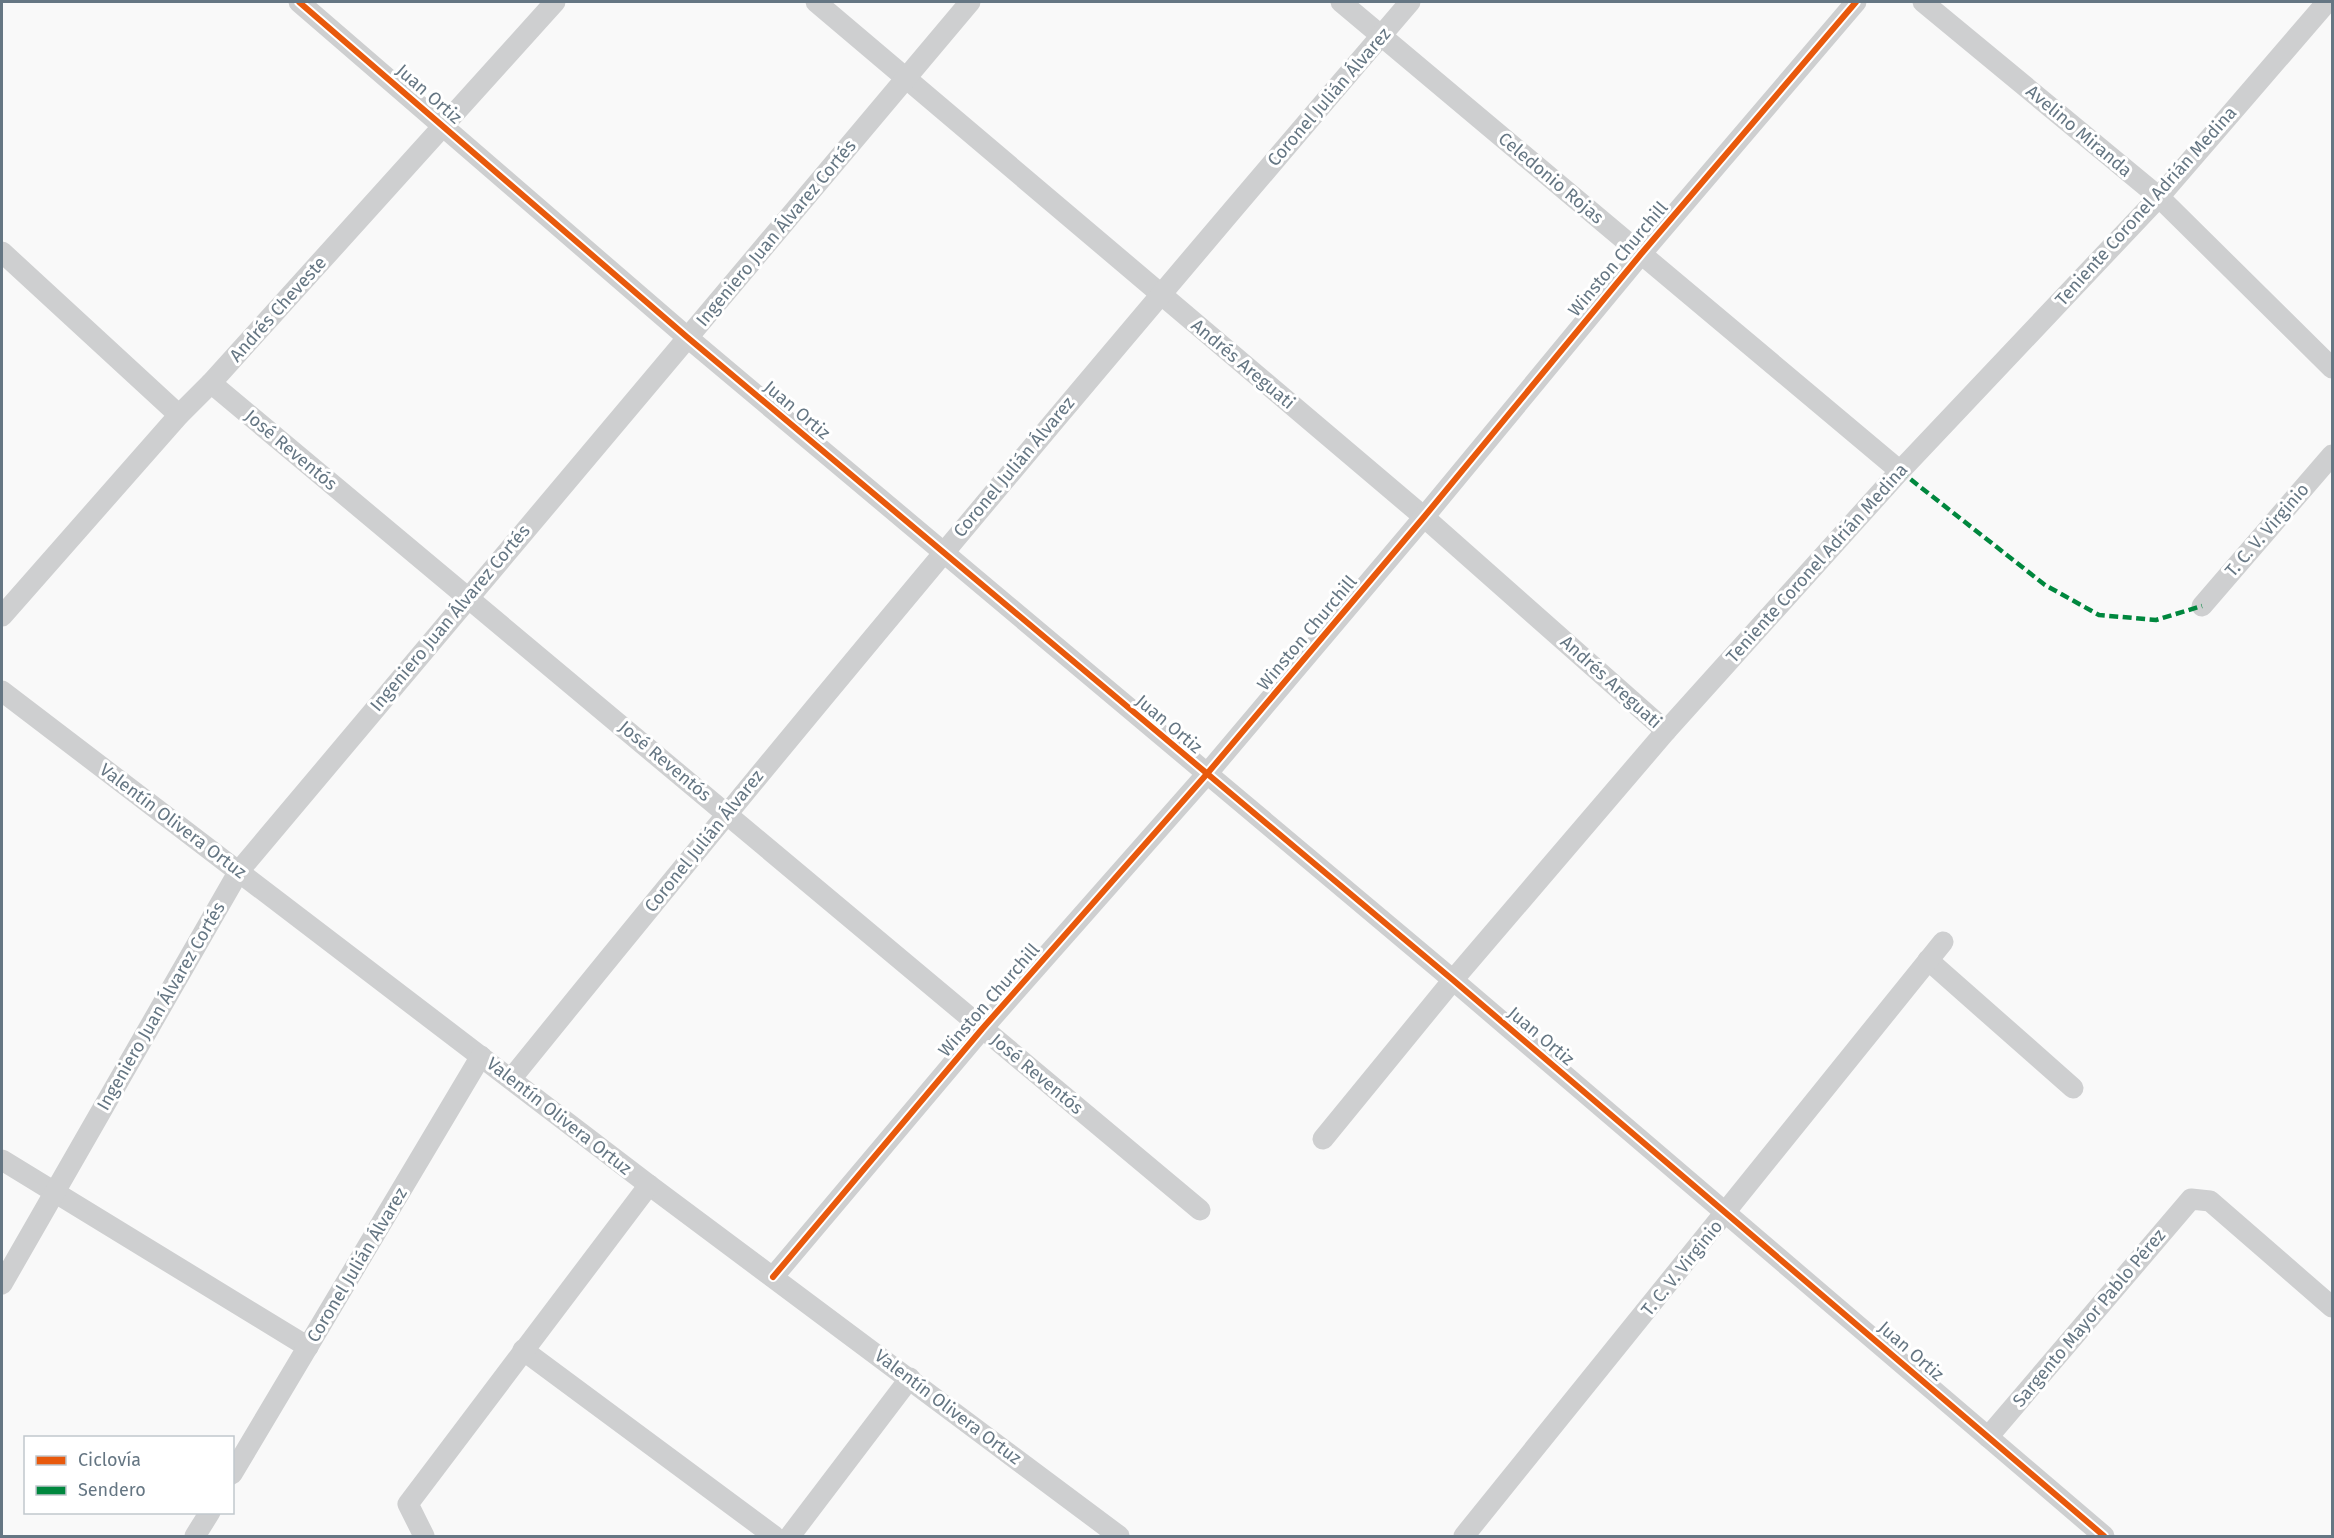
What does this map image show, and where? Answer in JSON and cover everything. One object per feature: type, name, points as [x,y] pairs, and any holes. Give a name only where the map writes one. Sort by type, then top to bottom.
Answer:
[{"type":"street","name":"Juan Ortiz","points":[[298,2],[687,337],[1453,980],[2104,1536]]},
{"type":"street","name":"Andrés Cheveste","points":[[2,616],[179,415],[211,383],[555,2]]},
{"type":"street","name":"Andrés Areguati","points":[[816,2],[1424,517],[1666,731]]},
{"type":"street","name":"Ingeniero Juan Álvarez Cortés","points":[[2,1284],[239,871],[970,2]]},
{"type":"street","name":"Celedonio Rojas","points":[[1341,2],[1900,471]]},
{"type":"street","name":"Coronel Julián Álvarez","points":[[511,1079],[726,813],[943,552],[1410,2]]},
{"type":"street","name":"Winston Churchill","points":[[773,1277],[982,1029],[1206,775],[1424,517],[1641,254],[1856,2]]},
{"type":"street","name":"Avelino Miranda","points":[[1923,2],[2158,197],[2332,368]]},
{"type":"street","name":"Teniente Coronel Adrián Medina","points":[[1323,1139],[1453,980],[1666,731],[1900,471],[2158,197],[2327,2]]},
{"type":"street","points":[[2,252],[179,415]]},
{"type":"street","name":"José Reventós","points":[[211,383],[1200,1210]]},
{"type":"street","name":"T. C. V. Virginio","points":[[2202,606],[2332,455]]},
{"type":"street","name":"Valentín Olivera Ortuz","points":[[2,691],[649,1185],[1119,1536]]},
{"type":"street","name":"T. C. V. Virginio","points":[[1464,1536],[1727,1213],[1943,942]]},
{"type":"street","points":[[1928,960],[2073,1088]]},
{"type":"street","name":"Coronel Julián Álvarez","points":[[234,1471],[482,1056]]},
{"type":"street","points":[[2,1160],[308,1347]]},
{"type":"street","points":[[424,1536],[408,1504],[649,1185]]},
{"type":"street","name":"Sargento Mayor Pablo Pérez","points":[[1988,1437],[2191,1199],[2210,1201],[2332,1307]]},
{"type":"street","points":[[523,1350],[774,1536]]},
{"type":"street","points":[[790,1536],[910,1378]]},
{"type":"street","points":[[195,1536],[209,1514]]},
{"type":"marked path","points":[[1900,471],[2045,585],[2099,615],[2156,620],[2202,606]]},
{"type":"cycle path","points":[[299,2],[687,337],[1453,980],[2104,1536]]},
{"type":"cycle path","points":[[773,1277],[982,1029],[1206,775],[1424,517],[1641,254],[1856,2]]}]
